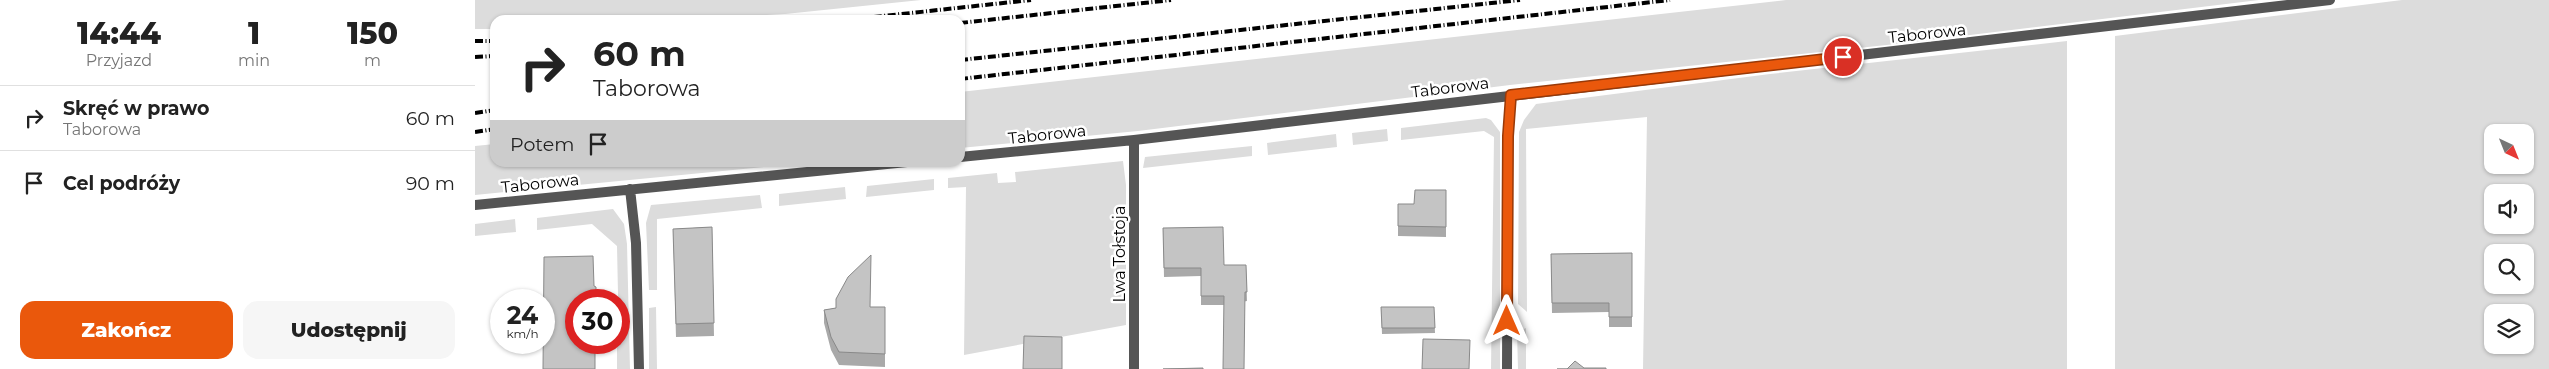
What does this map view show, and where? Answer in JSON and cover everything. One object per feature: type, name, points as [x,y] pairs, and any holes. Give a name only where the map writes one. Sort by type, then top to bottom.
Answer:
[{"type":"street","name":"Taborowa","points":[[965,157],[1134,140],[2330,0]]},
{"type":"street","points":[[1507,369],[1508,136],[1511,95]]},
{"type":"street","name":"Lwa Tołstoja","points":[[1134,140],[1134,369]]},
{"type":"street","name":"Taborowa","points":[[475,205],[856,167]]},
{"type":"street","points":[[630,189],[636,243],[639,369]]},
{"type":"shaded area","points":[[475,0],[921,0],[766,15],[490,15],[490,29],[475,29]]},
{"type":"shaded area","points":[[1786,0],[2259,0],[1896,44],[1510,85],[1138,131],[965,148],[965,91]]},
{"type":"shaded area","points":[[2402,0],[2549,0],[2549,369],[2115,369],[2115,36]]},
{"type":"shaded area","points":[[2067,41],[2067,369],[1643,369],[1647,117],[1526,129],[1527,312],[1518,304],[1519,132],[1524,120],[1536,104],[1770,74]]},
{"type":"shaded area","points":[[1486,118],[1491,120],[1500,132],[1500,369],[1491,369],[1494,137],[1484,131],[1401,140],[1401,128]]},
{"type":"shaded area","points":[[1387,129],[1388,141],[1353,145],[1352,133]]},
{"type":"shaded area","points":[[1336,134],[1337,147],[1268,155],[1267,143]]},
{"type":"shaded area","points":[[490,144],[490,167],[763,167],[475,195],[475,146]]},
{"type":"shaded area","points":[[1252,146],[1252,156],[1143,168],[1145,157]]},
{"type":"shaded area","points":[[1123,161],[1126,185],[1126,325],[964,355],[966,187],[948,188],[948,178],[997,173],[998,183],[1016,182],[1015,172]]},
{"type":"shaded area","points":[[934,179],[934,190],[866,197],[867,186]]},
{"type":"shaded area","points":[[845,187],[846,199],[779,206],[779,194]]},
{"type":"shaded area","points":[[760,195],[762,208],[657,219],[657,290],[649,290],[646,223],[651,205]]},
{"type":"shaded area","points":[[613,209],[624,224],[627,244],[628,289],[618,289],[617,246],[592,224],[537,230],[537,218]]},
{"type":"shaded area","points":[[515,219],[516,232],[475,236],[475,224]]},
{"type":"shaded area","points":[[656,307],[657,369],[649,369],[649,308]]},
{"type":"shaded area","points":[[1526,328],[1526,369],[1518,369],[1517,332]]},
{"type":"shaded area","points":[[617,354],[630,354],[630,369],[617,369]]},
{"type":"building","points":[[1415,190],[1446,190],[1446,227],[1398,226],[1398,204],[1414,204]]},
{"type":"building","points":[[712,227],[714,323],[676,324],[673,229]]},
{"type":"building","points":[[1223,227],[1224,265],[1246,265],[1247,292],[1245,292],[1244,369],[1223,369],[1224,296],[1201,296],[1201,268],[1164,268],[1163,228]]},
{"type":"building","points":[[1632,253],[1632,317],[1609,317],[1609,303],[1552,303],[1551,254]]},
{"type":"building","points":[[871,255],[870,307],[885,307],[885,354],[839,352],[831,337],[824,310],[836,308],[836,299],[848,277]]},
{"type":"building","points":[[593,256],[594,286],[596,289],[565,289],[565,354],[595,354],[595,369],[543,369],[543,354],[555,354],[555,289],[544,289],[544,257]]},
{"type":"building","points":[[1381,307],[1434,307],[1435,328],[1382,328]]},
{"type":"building","points":[[1024,336],[1062,337],[1062,369],[1023,369]]},
{"type":"building","points":[[1423,339],[1470,340],[1469,369],[1422,369]]},
{"type":"building","points":[[1575,361],[1584,368],[1606,368],[1606,369],[1567,369]]},
{"type":"building","points":[[1203,368],[1203,369],[1163,369]]},
{"type":"railway","points":[[892,15],[1031,0]]},
{"type":"railway","points":[[965,22],[1171,0]]},
{"type":"railway","points":[[965,59],[1520,0]]},
{"type":"railway","points":[[965,78],[1670,0]]},
{"type":"railway","points":[[475,41],[490,41]]},
{"type":"railway","points":[[475,57],[490,56]]},
{"type":"railway","points":[[475,113],[490,111]]},
{"type":"railway","points":[[475,132],[490,130]]},
{"type":"route","points":[[1507,321],[1508,136],[1511,95],[1843,57]]}]
